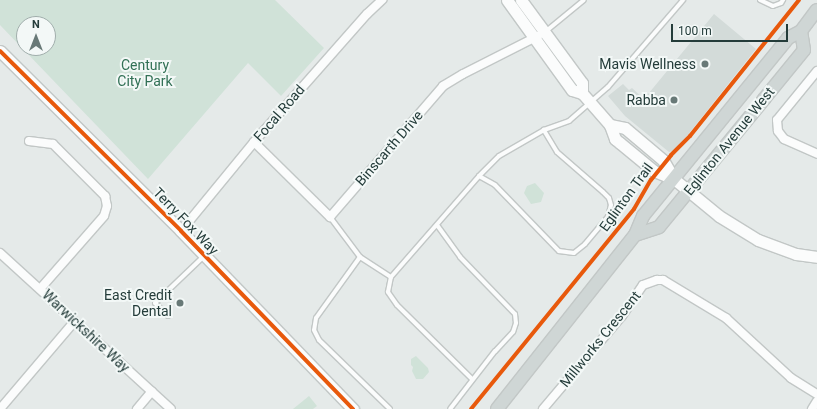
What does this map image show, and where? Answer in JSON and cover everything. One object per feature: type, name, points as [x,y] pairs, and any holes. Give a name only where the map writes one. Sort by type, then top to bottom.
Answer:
[{"type":"main road","name":"Eglinton Avenue West","points":[[497,409],[635,235],[643,216],[788,38],[801,32],[817,10]]},
{"type":"main road","name":"Eglinton Avenue West","points":[[635,235],[659,227],[689,191],[804,50],[801,32]]},
{"type":"street","name":"Focal Road","points":[[181,231],[254,142],[367,14],[382,0]]},
{"type":"street","points":[[507,0],[572,90],[582,93]]},
{"type":"street","points":[[521,0],[582,83],[582,93],[590,104],[610,125],[615,139],[654,171],[674,179],[719,216],[758,240],[796,254],[817,257]]},
{"type":"street","name":"Binscarth Drive","points":[[330,217],[443,86],[463,74],[534,39],[545,32]]},
{"type":"street","name":"Terry Fox Way","points":[[0,51],[181,231],[354,409]]},
{"type":"street","points":[[817,72],[777,120],[778,131],[784,139],[817,154]]},
{"type":"street","points":[[30,140],[53,144],[105,196],[107,206],[104,216],[40,289]]},
{"type":"street","points":[[254,142],[330,217]]},
{"type":"street","name":"Warwickshire Way","points":[[0,253],[171,409]]},
{"type":"street","name":"Millworks Crescent","points":[[543,409],[622,316],[643,285],[657,280],[663,280],[726,318],[790,378],[817,394]]},
{"type":"street","points":[[0,408],[74,322]]},
{"type":"street","points":[[137,409],[152,391]]},
{"type":"street","points":[[812,409],[817,401]]},
{"type":"lane","points":[[545,32],[584,0]]},
{"type":"lane","points":[[472,380],[397,305],[388,292],[391,277],[478,176],[499,156],[544,130],[569,121],[590,104],[608,87],[682,0]]},
{"type":"lane","points":[[760,0],[773,6],[784,0]]},
{"type":"lane","points":[[478,176],[495,185],[559,250],[567,253],[574,253],[585,244],[608,218],[611,205],[609,198],[603,192],[557,152],[544,130]]},
{"type":"lane","points":[[330,217],[360,257],[391,277]]},
{"type":"lane","points":[[437,225],[460,257],[515,314],[516,323],[513,332],[472,380],[450,409]]},
{"type":"lane","points":[[168,316],[155,303],[204,256]]},
{"type":"lane","points":[[360,257],[316,318],[314,330],[320,340],[390,409]]},
{"type":"shaded area","points":[[714,14],[756,49],[687,136],[673,151],[669,152],[625,116],[608,96],[623,84],[629,90],[632,88],[644,99]]},
{"type":"green space","name":"Century City Park","points":[[0,0],[275,0],[324,48],[281,96],[248,63],[148,179],[30,56],[56,56],[56,16],[16,16],[16,42],[0,25]]},
{"type":"green space","points":[[535,183],[544,193],[541,202],[531,204],[524,193],[527,186]]},
{"type":"green space","points":[[416,356],[428,368],[429,372],[423,379],[416,379],[412,371],[413,367],[411,365],[411,359]]},
{"type":"green space","points":[[309,396],[317,406],[313,409],[293,409]]},
{"type":"cycle path","name":"Eglinton Trail","points":[[471,409],[634,209],[651,180],[671,155],[690,136],[799,0]]},
{"type":"cycle path","points":[[0,51],[181,231],[353,409]]},
{"type":"place","name":"Mavis Wellness","points":[[705,64]]},
{"type":"place","name":"Rabba","points":[[674,100]]},
{"type":"place","name":"East Credit Dental","points":[[180,303]]}]
